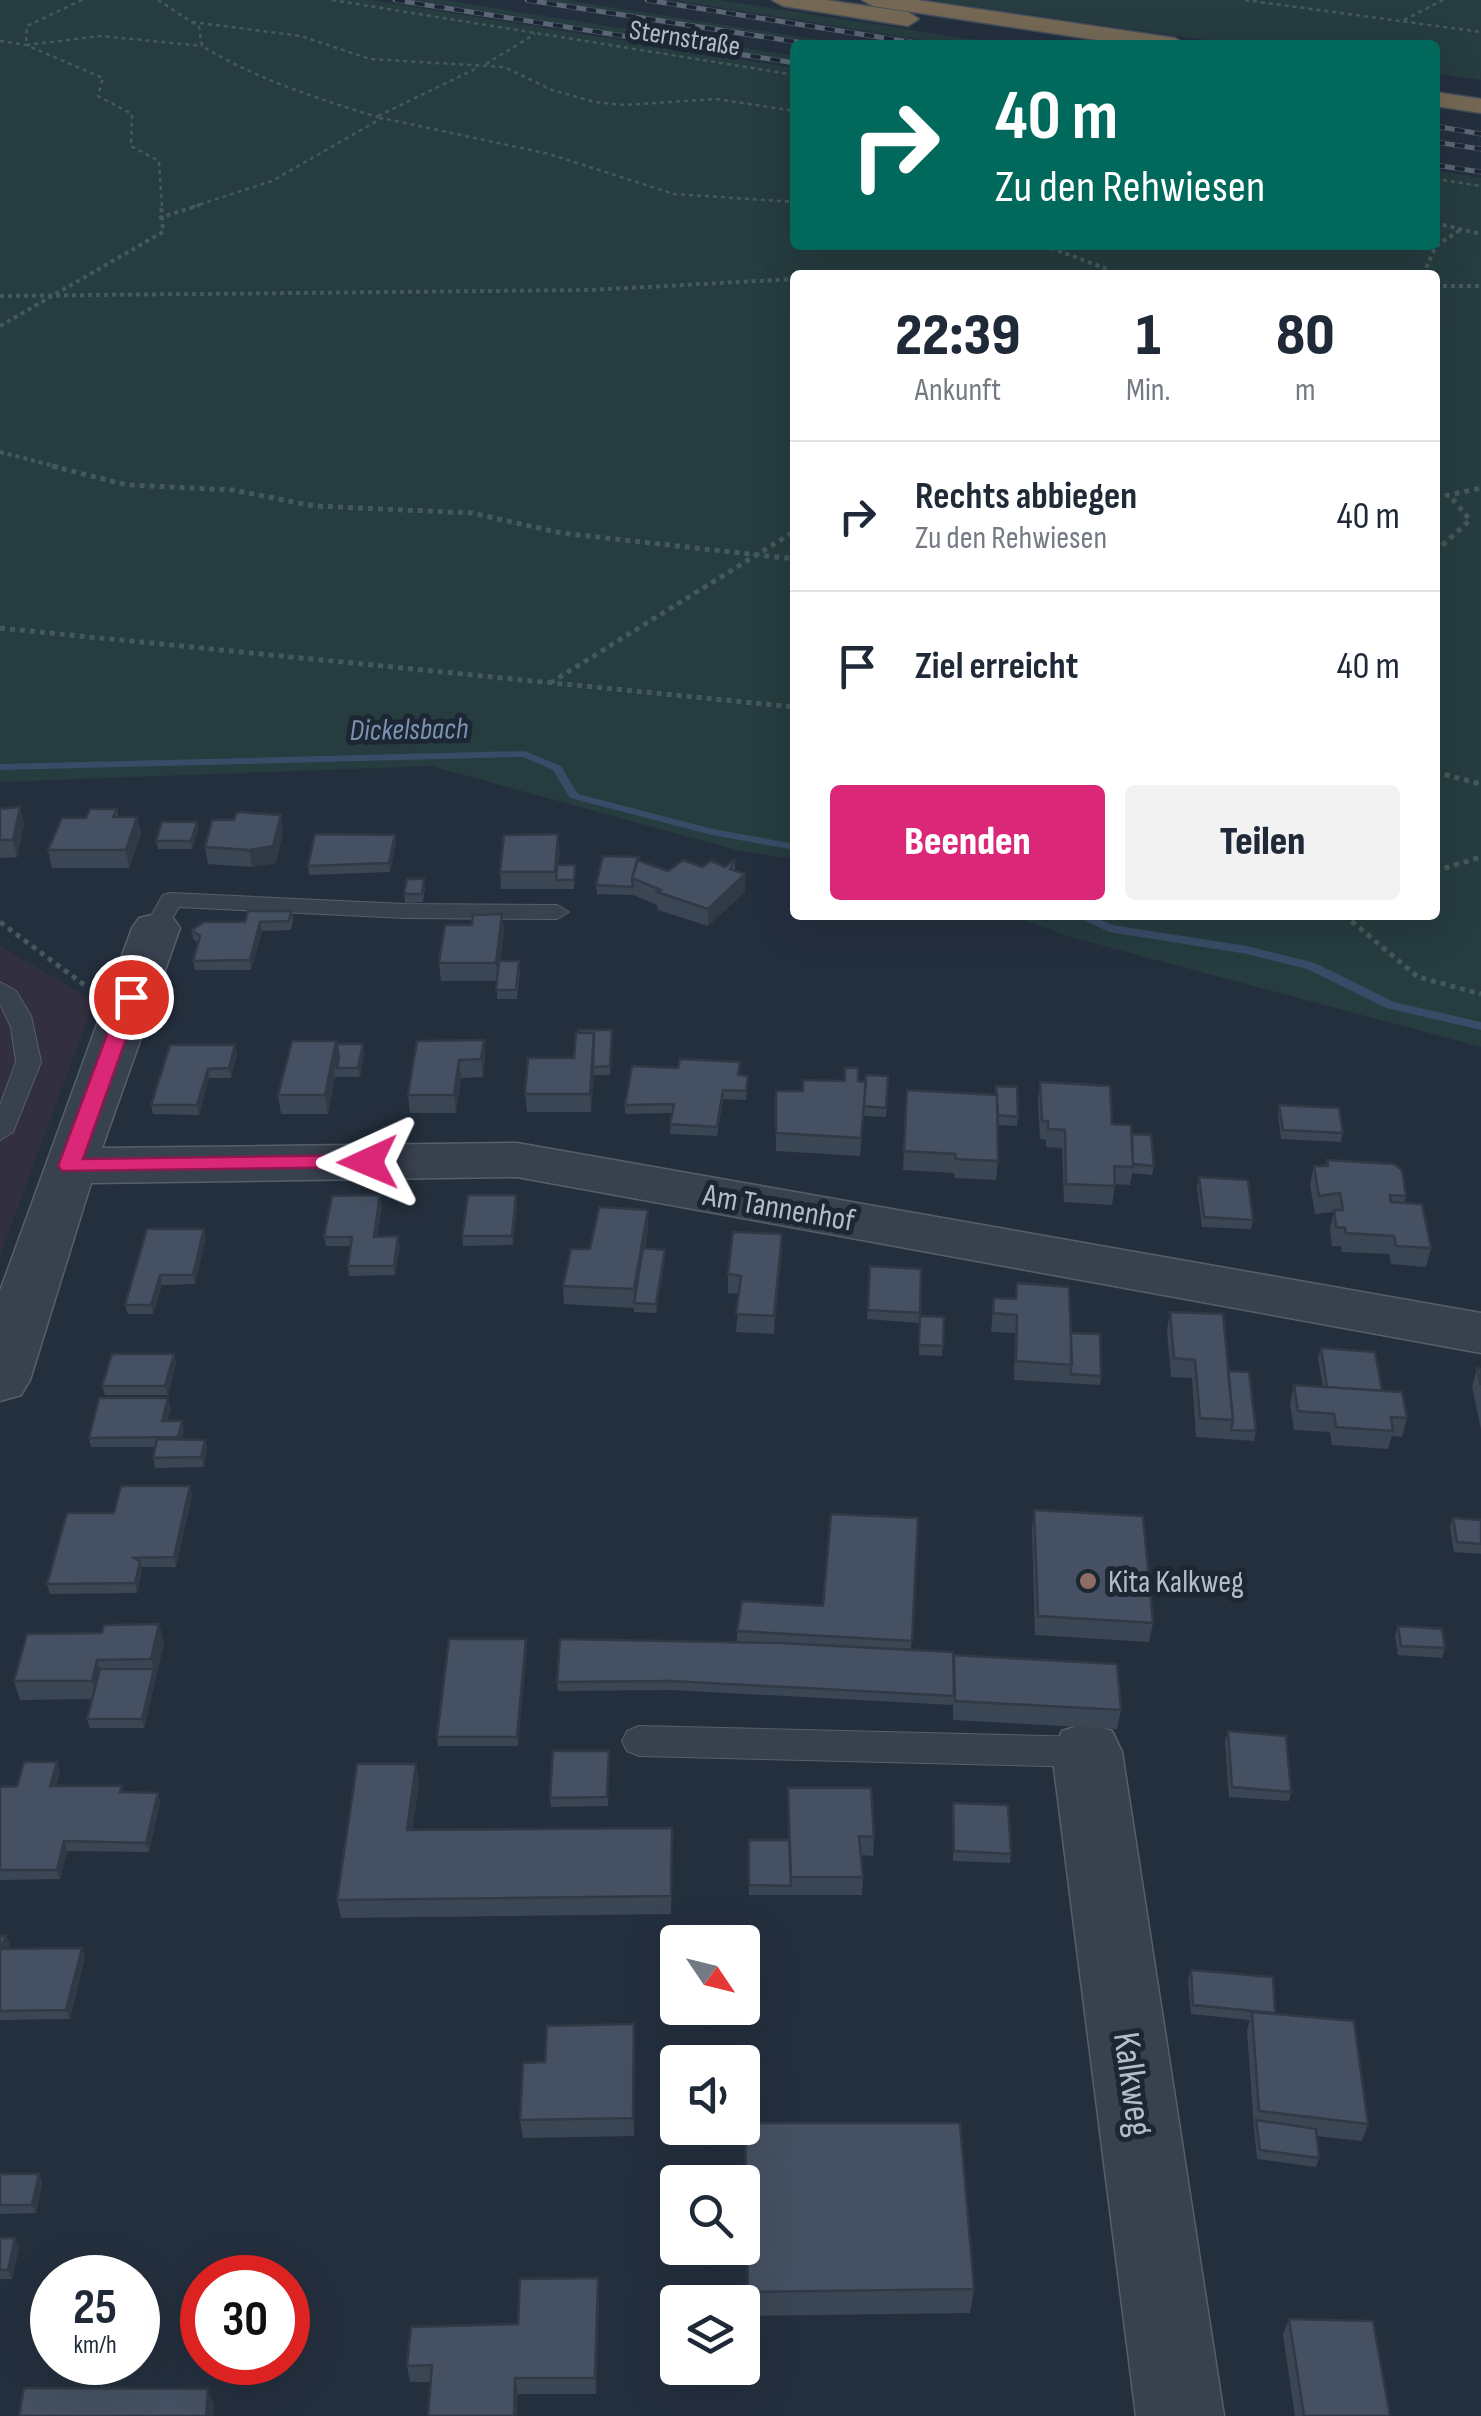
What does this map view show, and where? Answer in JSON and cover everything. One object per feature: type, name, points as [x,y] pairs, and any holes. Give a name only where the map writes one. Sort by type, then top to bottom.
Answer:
[{"type":"highway","points":[[783,0],[1046,40]]},
{"type":"highway","points":[[873,0],[1142,40]]},
{"type":"highway","points":[[1440,85],[1481,90]]},
{"type":"highway","points":[[1440,100],[1481,106]]},
{"type":"street","points":[[0,1380],[70,1166],[156,928]]},
{"type":"street","name":"Am Tannenhof","points":[[70,1166],[517,1160],[1481,1333]]},
{"type":"street","name":"Kalkweg","points":[[1087,1752],[1180,2416]]},
{"type":"lane","points":[[156,928],[171,900],[557,912]]},
{"type":"lane","points":[[0,989],[9,996],[22,1024],[28,1068],[0,1132]]},
{"type":"lane","points":[[639,1740],[1087,1752]]},
{"type":"path","points":[[26,45],[27,26],[82,0]]},
{"type":"path","points":[[158,0],[199,27],[202,46]]},
{"type":"path","name":"Sternstraße","points":[[332,0],[790,74]]},
{"type":"path","points":[[1246,0],[1481,32]]},
{"type":"path","points":[[1402,21],[1443,0]]},
{"type":"path","points":[[192,22],[301,36],[370,59],[504,67],[552,90],[594,102],[624,106],[741,100],[790,109]]},
{"type":"path","points":[[159,218],[272,181],[536,33]]},
{"type":"path","points":[[26,45],[101,36],[202,46],[278,87],[380,118],[549,154],[674,194],[790,202]]},
{"type":"path","points":[[0,41],[26,45],[103,78],[98,96],[132,114],[131,146],[159,160],[162,232],[108,261],[58,296],[0,326]]},
{"type":"path","points":[[1440,179],[1481,186]]},
{"type":"path","points":[[1440,224],[1481,234]]},
{"type":"path","points":[[1440,243],[1460,230]]},
{"type":"path","points":[[1055,250],[1109,270]]},
{"type":"path","points":[[0,296],[590,290],[790,279]]},
{"type":"path","points":[[1440,286],[1481,286]]},
{"type":"path","points":[[0,452],[127,484],[233,490],[314,506],[472,514],[561,533],[790,559]]},
{"type":"path","points":[[1440,497],[1481,488]]},
{"type":"path","points":[[1440,547],[1470,520],[1450,496]]},
{"type":"path","points":[[548,684],[790,534]]},
{"type":"path","points":[[0,628],[266,650],[548,684],[790,706]]},
{"type":"path","points":[[1440,773],[1481,784]]},
{"type":"path","points":[[1440,870],[1481,858]]},
{"type":"path","points":[[1350,920],[1418,977],[1481,994]]},
{"type":"path","points":[[0,922],[124,1014]]},
{"type":"shaded area","points":[[0,946],[94,1001],[0,1256]]},
{"type":"green space","points":[[0,0],[371,0],[790,67],[790,250],[1440,250],[1440,171],[1481,178],[1481,1047],[1071,937],[1023,920],[1440,920],[1440,270],[790,270],[790,858],[740,851],[431,766],[0,782]]},
{"type":"green space","points":[[417,0],[444,0],[790,55],[790,60]]},
{"type":"green space","points":[[544,0],[565,0],[820,40]]},
{"type":"green space","points":[[673,0],[719,0],[977,40],[921,40]]},
{"type":"green space","points":[[931,0],[1481,0],[1481,80],[1440,75],[1440,40],[1205,40]]},
{"type":"building","points":[[20,807],[13,840],[0,840],[0,809]]},
{"type":"building","points":[[90,809],[117,809],[113,817],[137,817],[126,850],[48,850],[62,818],[86,818]]},
{"type":"building","points":[[237,812],[281,815],[273,846],[249,850],[205,847],[212,820],[234,820]]},
{"type":"building","points":[[162,822],[197,822],[191,841],[156,841]]},
{"type":"building","points":[[315,834],[395,835],[389,863],[308,866]]},
{"type":"building","points":[[558,834],[555,872],[500,872],[504,835]]},
{"type":"building","points":[[603,856],[639,857],[633,887],[596,885]]},
{"type":"building","points":[[735,859],[730,869],[745,874],[708,909],[657,892],[661,890],[632,878],[637,860],[668,871],[683,860],[702,867],[711,861],[725,867]]},
{"type":"building","points":[[557,865],[575,865],[574,880],[556,880]]},
{"type":"building","points":[[407,879],[424,879],[422,894],[404,894]]},
{"type":"building","points":[[248,911],[291,911],[289,921],[260,922],[250,960],[193,961],[200,936],[192,930],[204,922],[245,922]]},
{"type":"building","points":[[502,914],[496,963],[439,963],[445,925],[472,925],[473,915]]},
{"type":"building","points":[[499,961],[519,961],[516,990],[496,990]]},
{"type":"building","points":[[578,1030],[612,1030],[610,1066],[593,1067],[594,1033]]},
{"type":"building","points":[[576,1033],[594,1033],[590,1094],[525,1094],[528,1058],[574,1058]]},
{"type":"building","points":[[484,1040],[481,1059],[459,1060],[454,1095],[408,1095],[417,1041]]},
{"type":"building","points":[[292,1041],[336,1041],[325,1095],[278,1095]]},
{"type":"building","points":[[337,1044],[363,1044],[358,1068],[337,1068]]},
{"type":"building","points":[[170,1045],[235,1045],[229,1068],[208,1069],[197,1105],[151,1105]]},
{"type":"building","points":[[680,1059],[740,1062],[738,1075],[748,1076],[746,1091],[723,1090],[717,1127],[670,1124],[674,1104],[625,1105],[632,1066],[678,1068]]},
{"type":"building","points":[[845,1068],[858,1068],[858,1081],[866,1082],[861,1138],[776,1133],[776,1091],[803,1091],[803,1080],[845,1081]]},
{"type":"building","points":[[866,1075],[888,1076],[886,1108],[864,1106]]},
{"type":"building","points":[[1040,1082],[1110,1086],[1112,1124],[1131,1125],[1133,1167],[1114,1166],[1115,1186],[1066,1184],[1065,1130],[1048,1129],[1048,1121],[1042,1121]]},
{"type":"building","points":[[996,1086],[1017,1087],[1018,1117],[998,1115]]},
{"type":"building","points":[[907,1090],[997,1095],[998,1161],[904,1151]]},
{"type":"building","points":[[1279,1105],[1339,1108],[1343,1133],[1283,1130]]},
{"type":"building","points":[[1132,1134],[1151,1135],[1154,1166],[1133,1164]]},
{"type":"building","points":[[1327,1160],[1394,1164],[1402,1170],[1406,1196],[1390,1195],[1391,1202],[1422,1204],[1431,1248],[1396,1246],[1394,1236],[1346,1233],[1345,1228],[1336,1227],[1334,1210],[1343,1210],[1340,1193],[1319,1196],[1314,1166],[1328,1166]]},
{"type":"building","points":[[1199,1177],[1248,1180],[1253,1220],[1204,1217]]},
{"type":"building","points":[[380,1195],[374,1237],[398,1236],[394,1266],[348,1266],[352,1237],[324,1237],[332,1196]]},
{"type":"building","points":[[468,1195],[516,1195],[512,1236],[462,1236]]},
{"type":"building","points":[[599,1207],[648,1210],[634,1289],[563,1286],[571,1249],[590,1249]]},
{"type":"building","points":[[147,1229],[204,1229],[193,1275],[160,1275],[151,1305],[125,1305]]},
{"type":"building","points":[[733,1232],[782,1234],[774,1316],[736,1314],[741,1276],[728,1274]]},
{"type":"building","points":[[643,1248],[665,1250],[656,1304],[634,1303]]},
{"type":"building","points":[[870,1266],[921,1269],[920,1313],[868,1310]]},
{"type":"building","points":[[1017,1283],[1069,1287],[1072,1365],[1016,1361],[1017,1315],[993,1313],[994,1298],[1016,1299]]},
{"type":"building","points":[[1170,1312],[1223,1314],[1233,1420],[1200,1418],[1195,1360],[1174,1358]]},
{"type":"building","points":[[920,1316],[944,1317],[943,1346],[919,1345]]},
{"type":"building","points":[[1071,1333],[1100,1334],[1101,1376],[1071,1374]]},
{"type":"building","points":[[1321,1348],[1375,1352],[1382,1391],[1327,1387]]},
{"type":"building","points":[[112,1354],[174,1354],[165,1386],[102,1386]]},
{"type":"building","points":[[1228,1371],[1249,1372],[1256,1431],[1231,1430]]},
{"type":"building","points":[[1294,1385],[1402,1392],[1407,1418],[1391,1417],[1393,1431],[1336,1427],[1334,1414],[1298,1411]]},
{"type":"building","points":[[99,1398],[168,1398],[162,1421],[182,1421],[178,1437],[89,1438]]},
{"type":"building","points":[[157,1439],[205,1440],[201,1457],[153,1458]]},
{"type":"building","points":[[121,1486],[190,1486],[174,1557],[134,1558],[140,1562],[135,1583],[47,1584],[67,1513],[114,1513]]},
{"type":"building","points":[[1034,1510],[1143,1516],[1153,1623],[1038,1616]]},
{"type":"building","points":[[831,1514],[918,1518],[912,1641],[737,1631],[742,1601],[823,1606]]},
{"type":"building","points":[[1453,1518],[1481,1520],[1481,1544],[1457,1542]]},
{"type":"building","points":[[159,1624],[151,1659],[97,1660],[92,1681],[14,1681],[27,1634],[102,1633],[104,1625]]},
{"type":"building","points":[[1398,1626],[1442,1629],[1445,1648],[1401,1646]]},
{"type":"building","points":[[449,1639],[526,1639],[517,1737],[437,1737]]},
{"type":"building","points":[[560,1639],[779,1643],[953,1652],[954,1696],[671,1681],[557,1682]]},
{"type":"building","points":[[954,1655],[1117,1664],[1121,1710],[955,1701]]},
{"type":"building","points":[[100,1669],[154,1669],[142,1719],[87,1719]]},
{"type":"building","points":[[1228,1731],[1286,1736],[1291,1792],[1232,1787]]},
{"type":"building","points":[[553,1751],[609,1751],[607,1797],[550,1798]]},
{"type":"building","points":[[24,1762],[57,1762],[50,1786],[122,1786],[120,1792],[158,1793],[146,1843],[64,1841],[57,1870],[0,1870],[0,1787],[17,1786]]},
{"type":"building","points":[[357,1764],[416,1764],[407,1830],[672,1828],[671,1896],[337,1900]]},
{"type":"building","points":[[788,1788],[871,1788],[874,1837],[859,1836],[863,1877],[791,1877]]},
{"type":"building","points":[[953,1803],[1008,1805],[1011,1854],[954,1851]]},
{"type":"building","points":[[749,1840],[789,1840],[791,1886],[749,1885]]},
{"type":"building","points":[[6,1935],[1,1949],[82,1948],[66,2010],[0,2011],[0,1936]]},
{"type":"building","points":[[1191,1970],[1273,1977],[1275,2013],[1193,2005]]},
{"type":"building","points":[[1252,2012],[1354,2021],[1368,2124],[1259,2111]]},
{"type":"building","points":[[634,2024],[633,2118],[520,2120],[523,2063],[545,2062],[547,2026]]},
{"type":"building","points":[[1256,2120],[1316,2129],[1319,2158],[1260,2150]]},
{"type":"building","points":[[760,2123],[960,2123],[974,2289],[760,2292],[760,2285],[748,2285],[748,2265],[760,2265],[760,2165],[746,2165],[745,2145],[760,2145]]},
{"type":"building","points":[[0,2174],[39,2174],[32,2205],[0,2205]]},
{"type":"building","points":[[0,2238],[15,2238],[8,2270],[0,2270]]},
{"type":"building","points":[[598,2278],[595,2378],[515,2378],[514,2416],[428,2416],[432,2365],[407,2366],[411,2327],[518,2324],[520,2279]]},
{"type":"building","points":[[1289,2319],[1373,2321],[1390,2416],[1304,2416]]},
{"type":"building","points":[[24,2388],[208,2389],[206,2416],[19,2416]]},
{"type":"waterway","name":"Dickelsbach","points":[[0,767],[525,754],[557,768],[574,796],[712,832],[790,846]]},
{"type":"waterway","name":"Dickelsbach","points":[[1091,920],[1109,928],[1247,950],[1311,966],[1390,1005],[1481,1026]]},
{"type":"railway","points":[[395,0],[790,62]]},
{"type":"railway","points":[[527,0],[790,41]]},
{"type":"railway","points":[[647,0],[898,40]]},
{"type":"railway","points":[[1440,127],[1481,134]]},
{"type":"railway","points":[[1440,143],[1481,149]]},
{"type":"railway","points":[[1440,166],[1481,172]]},
{"type":"place","name":"Kita Kalkweg","points":[[1088,1581]]},
{"type":"route","points":[[131,997],[70,1166],[368,1162]]}]
